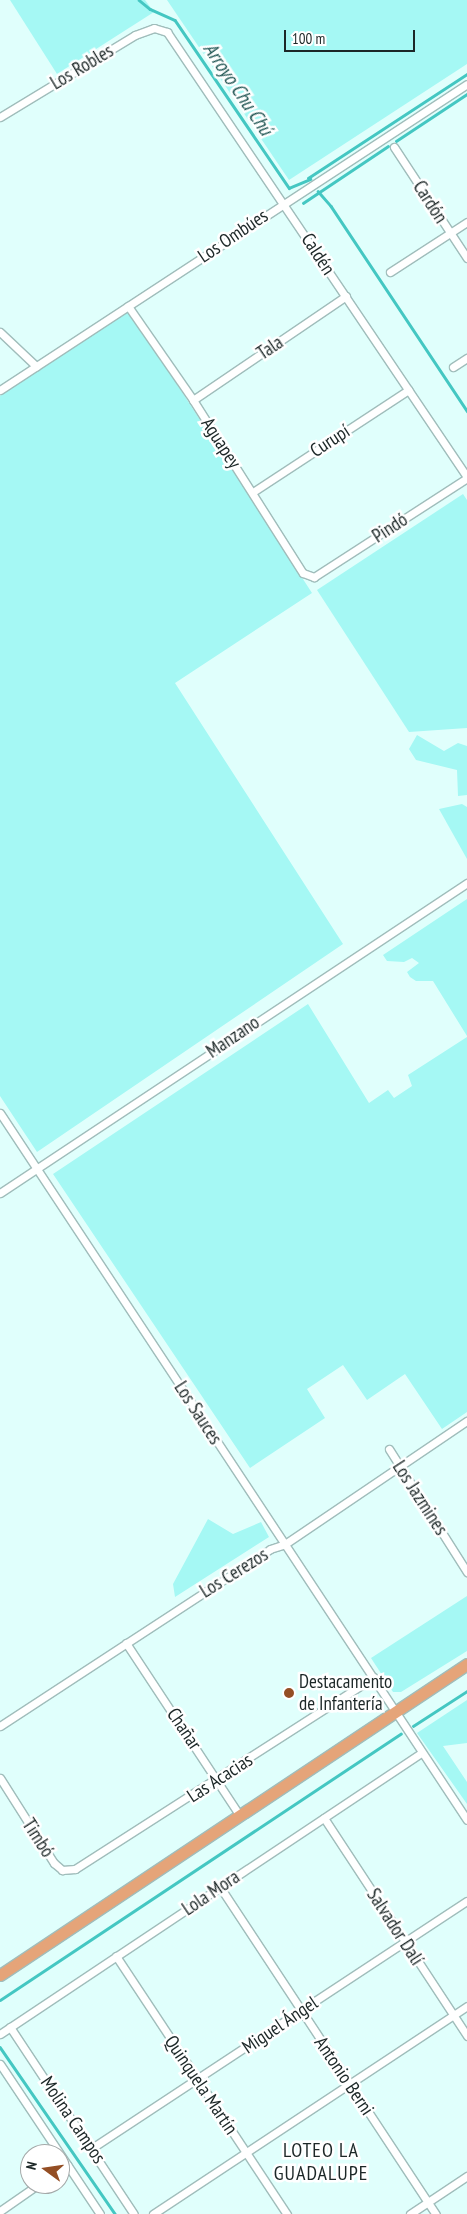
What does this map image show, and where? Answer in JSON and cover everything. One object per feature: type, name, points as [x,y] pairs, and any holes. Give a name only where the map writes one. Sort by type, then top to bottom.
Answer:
[{"type":"main road","points":[[0,1975],[467,1664]]},
{"type":"street","name":"Los Robles","points":[[0,117],[135,35],[154,28],[167,32]]},
{"type":"street","name":"Caldén","points":[[167,32],[284,202],[467,478]]},
{"type":"street","name":"Los Ombúes","points":[[0,390],[284,202],[467,84]]},
{"type":"street","name":"Cardón","points":[[394,147],[467,258]]},
{"type":"street","points":[[390,272],[467,222]]},
{"type":"street","name":"Tala","points":[[193,400],[346,296]]},
{"type":"street","name":"Aguapey","points":[[128,306],[193,400],[303,573],[314,577]]},
{"type":"street","points":[[0,332],[36,366]]},
{"type":"street","points":[[453,367],[467,358]]},
{"type":"street","name":"Curupí","points":[[252,492],[408,390]]},
{"type":"street","name":"Pindó","points":[[314,577],[467,478]]},
{"type":"street","name":"Manzano","points":[[0,1193],[467,883]]},
{"type":"street","name":"Los Sauces","points":[[0,1113],[467,1820]]},
{"type":"street","name":"Los Cerezos","points":[[0,1726],[270,1549],[285,1544],[467,1421]]},
{"type":"street","name":"Los Jazmines","points":[[389,1449],[467,1572]]},
{"type":"street","name":"Chañar","points":[[126,1643],[240,1816]]},
{"type":"street","name":"Las Acacias","points":[[62,1870],[75,1869],[217,1780],[374,1677]]},
{"type":"street","name":"Lola Mora","points":[[0,2034],[421,1753]]},
{"type":"street","name":"Timbó","points":[[0,1778],[54,1863],[62,1870]]},
{"type":"street","name":"Salvador Dalí","points":[[324,1818],[467,2036]]},
{"type":"street","name":"Antonio Berni","points":[[220,1887],[436,2214]]},
{"type":"street","name":"Miguel Ángel","points":[[92,2148],[198,2080],[467,1901]]},
{"type":"street","name":"Quinquela Martín","points":[[116,1956],[287,2214]]},
{"type":"street","points":[[153,2214],[467,2006]]},
{"type":"street","name":"Molina Campos","points":[[10,2027],[134,2214]]},
{"type":"street","name":"Molina Campos","points":[[0,2064],[53,2144]]},
{"type":"street","name":"Molina Campos","points":[[70,2169],[100,2214]]},
{"type":"street","points":[[410,2214],[467,2176]]},
{"type":"street","points":[[0,2211],[25,2194]]},
{"type":"shaded area","points":[[10,0],[145,0],[154,12],[57,74]]},
{"type":"shaded area","points":[[167,0],[467,0],[467,64],[289,180]]},
{"type":"shaded area","points":[[129,310],[312,593],[175,683],[343,944],[37,1152],[0,1096],[0,396]]},
{"type":"shaded area","points":[[463,494],[467,500],[467,728],[409,732],[317,590]]},
{"type":"shaded area","points":[[417,735],[444,751],[458,743],[467,746],[467,795],[458,796],[457,770],[416,760],[409,749]]},
{"type":"shaded area","points":[[462,804],[467,807],[467,859],[439,809]]},
{"type":"shaded area","points":[[467,899],[467,1036],[433,981],[416,981],[410,977],[407,972],[419,963],[412,958],[404,962],[387,961],[383,955]]},
{"type":"shaded area","points":[[308,1004],[369,1103],[388,1090],[394,1098],[412,1086],[408,1075],[467,1037],[467,1412],[442,1429],[405,1374],[367,1400],[343,1365],[307,1389],[325,1418],[250,1468],[53,1174]]},
{"type":"shaded area","points":[[208,1519],[233,1534],[261,1522],[269,1537],[175,1597],[173,1584]]},
{"type":"shaded area","points":[[467,1596],[467,1651],[401,1692],[393,1692],[371,1658]]},
{"type":"shaded area","points":[[467,1700],[467,1743],[443,1746],[467,1782],[467,1804],[417,1733]]},
{"type":"waterway","name":"Arroyo Chu Chú","points":[[139,0],[150,9],[175,20],[289,188],[310,179]]},
{"type":"waterway","points":[[308,178],[467,74]]},
{"type":"waterway","points":[[396,141],[467,94]]},
{"type":"waterway","points":[[303,203],[388,146]]},
{"type":"waterway","name":"Arroyo Chu Chú","points":[[318,191],[331,206],[467,411]]},
{"type":"waterway","points":[[413,1726],[467,1691]]},
{"type":"waterway","points":[[0,2000],[401,1734]]},
{"type":"waterway","name":"Arroyo Chu Chú","points":[[0,2047],[115,2214]]},
{"type":"place","name":"Destacamento de Infantería","points":[[289,1693]]},
{"type":"district","name":"LOTEO LA GUADALUPE","points":[[321,2162]]}]
